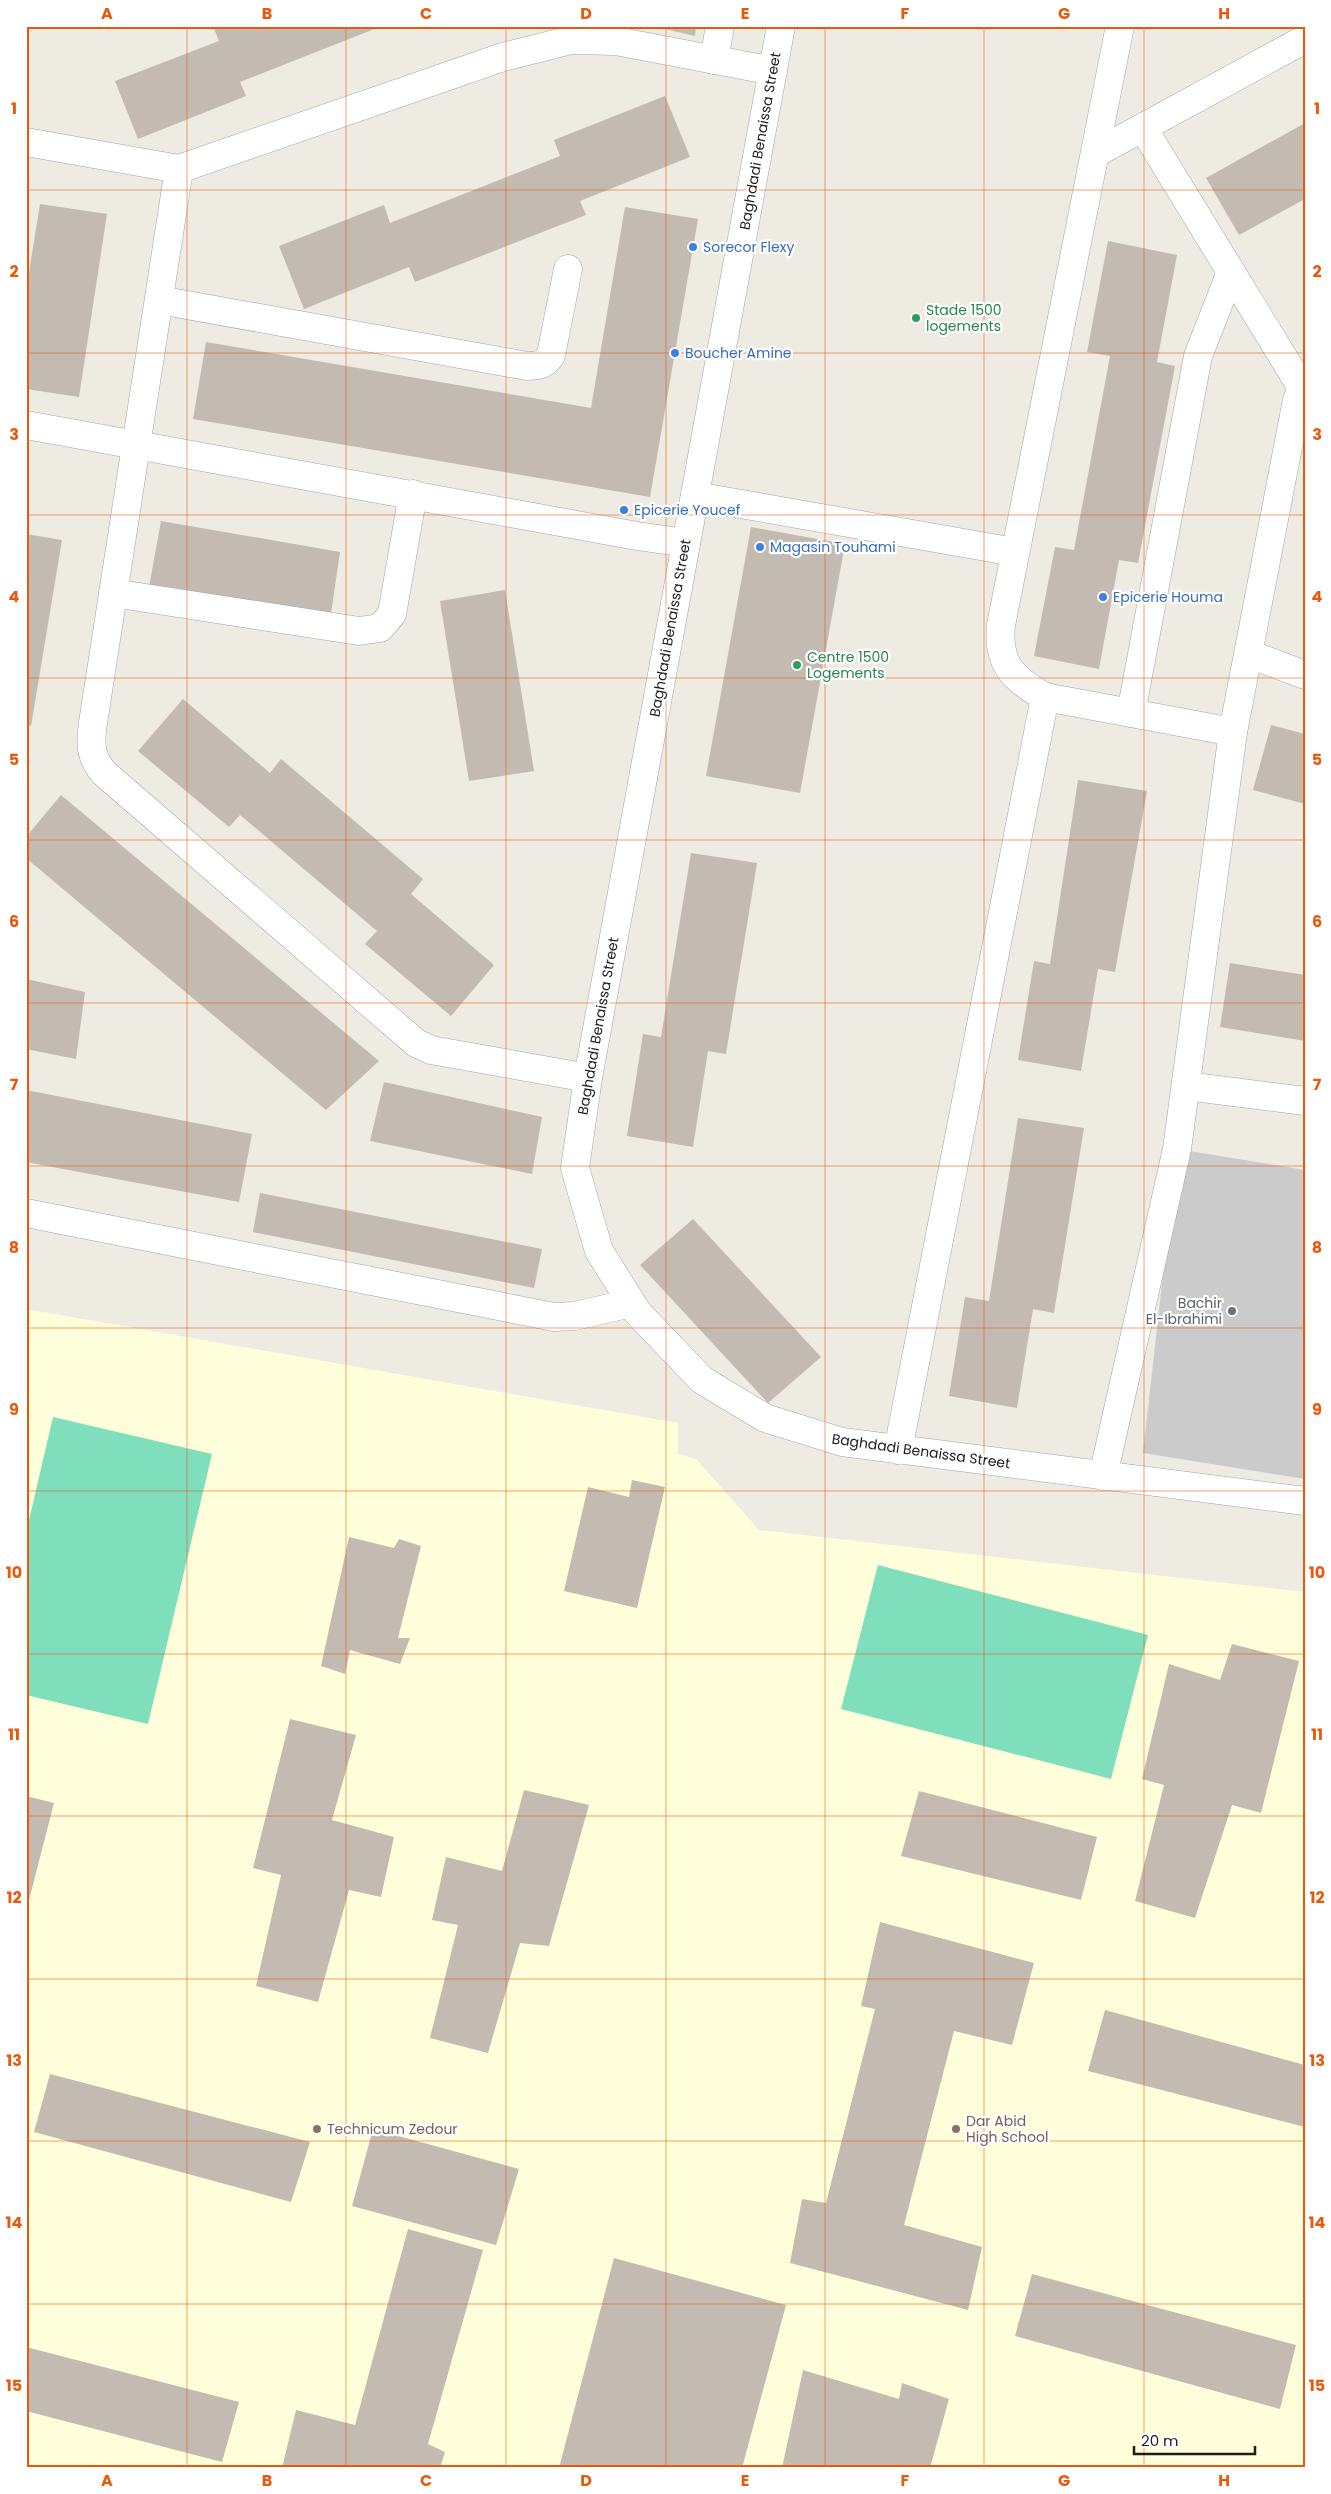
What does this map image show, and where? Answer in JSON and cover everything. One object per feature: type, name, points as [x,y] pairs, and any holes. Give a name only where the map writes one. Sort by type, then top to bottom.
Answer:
[{"type":"street","points":[[714,60],[720,26]]},
{"type":"street","name":"Baghdadi Benaissa Street","points":[[781,26],[588,1078],[575,1168],[599,1251],[638,1313],[702,1380],[765,1418],[842,1442],[1305,1502]]},
{"type":"street","points":[[1120,26],[1015,552],[1001,625],[1000,651],[1012,674],[1022,684],[1045,697],[1233,732]]},
{"type":"street","points":[[1096,153],[1305,39]]},
{"type":"street","points":[[26,142],[179,169],[502,56],[571,40],[616,41],[773,71]]},
{"type":"street","points":[[1103,1476],[1178,1149],[1233,732],[1297,400],[1303,384],[1231,272],[1143,128]]},
{"type":"street","points":[[179,169],[90,743],[94,759],[104,773],[416,1043],[431,1050],[588,1078]]},
{"type":"street","points":[[159,300],[527,366],[537,366],[547,362],[551,356],[568,269]]},
{"type":"street","points":[[1130,713],[1198,356],[1231,272]]},
{"type":"street","points":[[26,426],[413,494],[637,536],[686,543]]},
{"type":"street","points":[[113,593],[359,631],[372,631],[386,623],[392,614],[413,494]]},
{"type":"street","points":[[695,496],[1015,552]]},
{"type":"street","points":[[1249,654],[1305,675]]},
{"type":"street","points":[[898,1450],[1045,697]]},
{"type":"street","points":[[1186,1086],[1305,1101]]},
{"type":"street","points":[[26,1213],[554,1317],[575,1316],[631,1303]]},
{"type":"shaded area","name":"Bachir El-Ibrahimi","points":[[1177,1149],[1305,1170],[1305,1479],[1143,1453]]},
{"type":"shaded area","points":[[26,1309],[678,1423],[678,1454],[696,1459],[759,1530],[1305,1592],[1305,2468],[26,2468]]},
{"type":"green space","points":[[53,1417],[212,1454],[148,1724],[26,1695],[26,1533]]},
{"type":"green space","points":[[878,1565],[1148,1635],[1111,1779],[841,1709]]},
{"type":"building","points":[[213,26],[382,26],[240,82],[246,96],[138,139],[115,81],[219,41]]},
{"type":"building","points":[[652,26],[696,26],[695,36]]},
{"type":"building","points":[[665,96],[690,157],[580,201],[586,215],[415,282],[409,267],[304,309],[279,246],[384,205],[390,223],[560,156],[554,140]]},
{"type":"building","points":[[1305,123],[1305,199],[1239,235],[1206,178]]},
{"type":"building","points":[[40,204],[107,214],[79,397],[26,389],[26,291]]},
{"type":"building","points":[[625,207],[698,219],[650,497],[193,419],[206,342],[591,408]]},
{"type":"building","points":[[1108,241],[1177,255],[1157,362],[1175,366],[1138,563],[1119,560],[1099,669],[1034,656],[1055,547],[1074,550],[1110,356],[1087,352]]},
{"type":"building","points":[[161,521],[340,552],[330,620],[149,587]]},
{"type":"building","points":[[751,527],[845,544],[800,793],[706,776]]},
{"type":"building","points":[[26,534],[62,540],[31,726],[26,725]]},
{"type":"building","points":[[505,590],[534,771],[469,781],[440,601]]},
{"type":"building","points":[[183,699],[270,773],[281,759],[423,879],[411,894],[494,965],[451,1016],[365,944],[377,931],[240,815],[229,827],[138,751]]},
{"type":"building","points":[[1271,725],[1305,734],[1305,804],[1253,790]]},
{"type":"building","points":[[1078,780],[1147,791],[1115,972],[1098,969],[1081,1071],[1018,1060],[1034,961],[1050,964]]},
{"type":"building","points":[[61,795],[379,1061],[326,1110],[26,858],[26,837]]},
{"type":"building","points":[[691,853],[757,863],[726,1054],[708,1051],[693,1147],[627,1136],[643,1034],[661,1037]]},
{"type":"building","points":[[1230,963],[1305,975],[1305,1041],[1220,1027]]},
{"type":"building","points":[[26,979],[85,992],[76,1059],[26,1049]]},
{"type":"building","points":[[384,1082],[542,1117],[532,1174],[370,1141]]},
{"type":"building","points":[[26,1090],[252,1134],[239,1202],[26,1162]]},
{"type":"building","points":[[1018,1118],[1084,1128],[1054,1313],[1033,1309],[1017,1408],[949,1396],[965,1297],[989,1301]]},
{"type":"building","points":[[260,1193],[542,1249],[534,1288],[253,1232]]},
{"type":"building","points":[[693,1219],[821,1357],[768,1403],[640,1265]]},
{"type":"building","points":[[632,1480],[665,1487],[637,1608],[564,1591],[588,1487],[629,1497]]},
{"type":"building","points":[[349,1537],[394,1548],[399,1539],[421,1546],[398,1638],[410,1638],[400,1664],[350,1650],[345,1674],[321,1666]]},
{"type":"building","points":[[1232,1644],[1299,1661],[1261,1813],[1232,1805],[1195,1918],[1135,1901],[1164,1785],[1142,1779],[1169,1664],[1220,1680]]},
{"type":"building","points":[[290,1719],[356,1735],[332,1820],[394,1837],[381,1897],[349,1890],[318,2002],[256,1986],[281,1875],[253,1868]]},
{"type":"building","points":[[524,1790],[589,1805],[549,1946],[520,1943],[488,2053],[430,2038],[458,1925],[432,1920],[446,1857],[502,1871]]},
{"type":"building","points":[[919,1791],[1097,1837],[1081,1900],[901,1856]]},
{"type":"building","points":[[26,1796],[54,1803],[27,1908],[26,1908]]},
{"type":"building","points":[[880,1922],[1034,1963],[1012,2045],[954,2031],[904,2225],[982,2247],[968,2310],[790,2263],[802,2199],[826,2203],[875,2009],[861,2006]]},
{"type":"building","points":[[1105,2010],[1305,2065],[1305,2127],[1088,2071]]},
{"type":"building","points":[[50,2074],[310,2142],[291,2202],[34,2132]]},
{"type":"building","points":[[373,2129],[519,2169],[496,2245],[352,2206]]},
{"type":"building","points":[[408,2229],[483,2250],[428,2444],[445,2452],[440,2468],[282,2468],[296,2410],[355,2425]]},
{"type":"building","points":[[614,2258],[786,2305],[742,2468],[559,2468]]},
{"type":"building","points":[[1032,2274],[1296,2345],[1280,2409],[1015,2336]]},
{"type":"building","points":[[26,2347],[239,2402],[222,2462],[26,2411]]},
{"type":"building","points":[[803,2370],[899,2399],[902,2383],[949,2399],[930,2468],[782,2468]]},
{"type":"place","name":"Sorecor Flexy","points":[[693,247]]},
{"type":"place","name":"Stade 1500 logements","points":[[916,318]]},
{"type":"place","name":"Boucher Amine","points":[[675,353]]},
{"type":"place","name":"Epicerie Youcef","points":[[624,510]]},
{"type":"place","name":"Magasin Touhami","points":[[760,547]]},
{"type":"place","name":"Epicerie Houma","points":[[1103,597]]},
{"type":"place","name":"Centre 1500 Logements","points":[[797,665]]},
{"type":"place","name":"Bachir El-Ibrahimi","points":[[1232,1311]]},
{"type":"place","name":"Technicum Zedour","points":[[317,2129]]},
{"type":"place","name":"Dar Abid High School","points":[[956,2129]]}]
